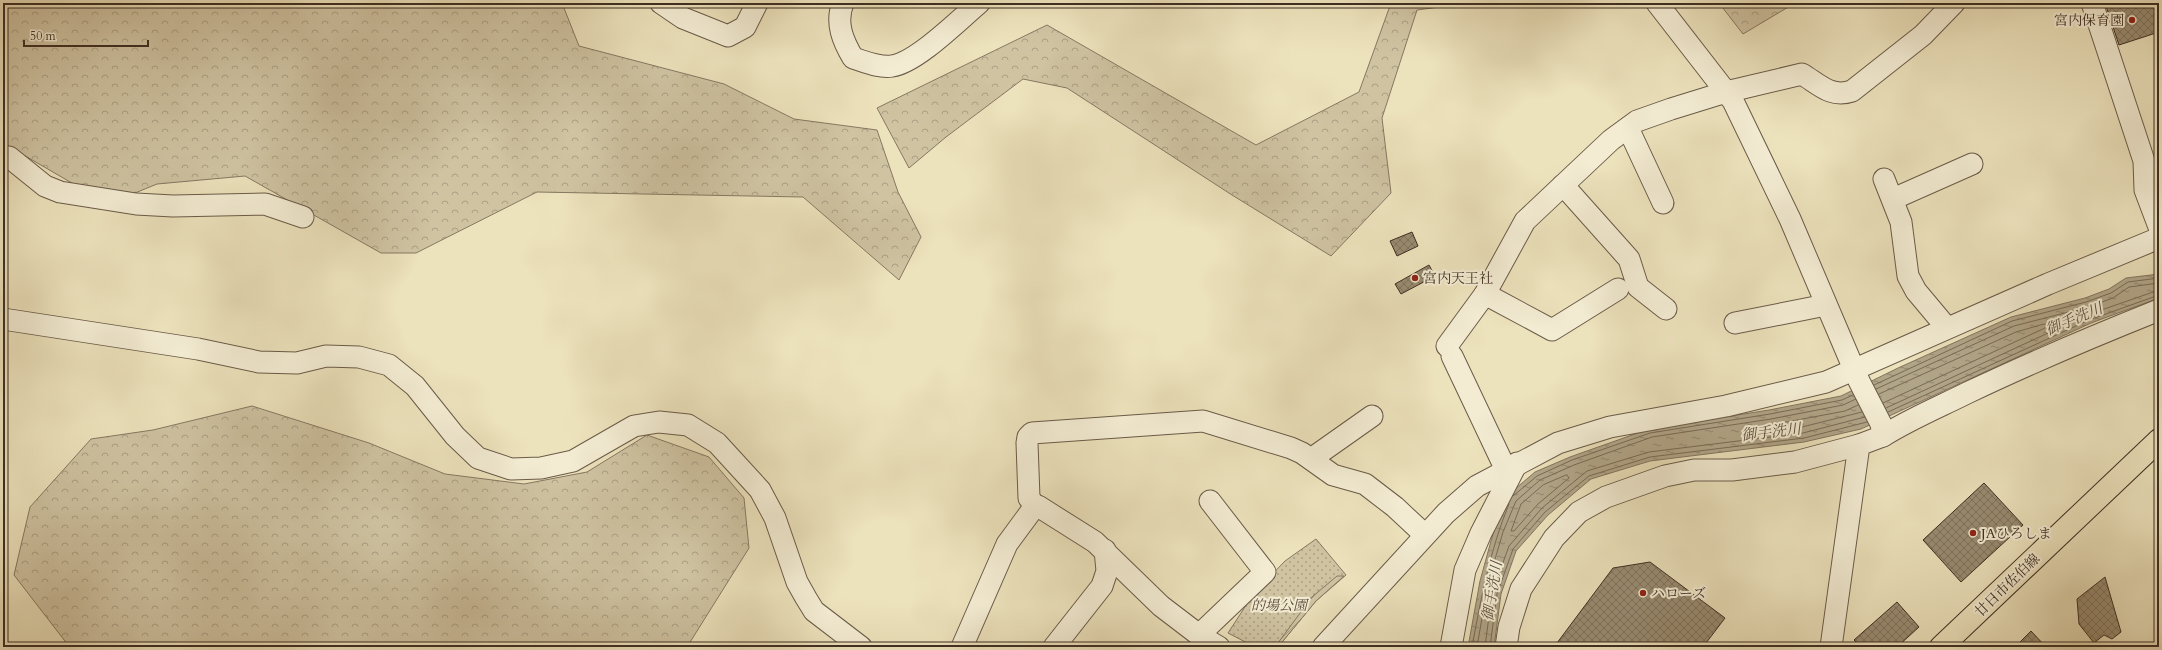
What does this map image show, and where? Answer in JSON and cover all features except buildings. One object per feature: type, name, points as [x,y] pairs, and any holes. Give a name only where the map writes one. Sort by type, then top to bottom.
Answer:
[{"type":"main road","name":"廿日市佐伯線","points":[[1941,647],[2159,440]]},
{"type":"street","points":[[661,3],[683,18],[728,36],[745,27],[757,3]]},
{"type":"street","points":[[842,3],[840,10],[840,28],[845,44],[853,58],[881,66],[893,66],[911,60],[979,3]]},
{"type":"street","points":[[1657,3],[1733,101],[1790,219],[1856,376],[1882,430]]},
{"type":"street","points":[[1512,466],[1450,351],[1485,294],[1525,221],[1563,185],[1637,121],[1726,92],[1802,74],[1834,94],[1852,91],[1923,35],[1954,3]]},
{"type":"street","points":[[2092,3],[2152,158],[2145,190],[2159,227]]},
{"type":"street","points":[[1628,128],[1663,203]]},
{"type":"street","points":[[3,156],[9,157],[45,186],[60,192],[136,204],[173,206],[265,204],[303,217]]},
{"type":"street","points":[[1893,199],[1972,164]]},
{"type":"street","points":[[1884,179],[1901,222],[1908,276],[1916,291],[1947,328]]},
{"type":"street","points":[[1563,185],[1629,259],[1638,287],[1666,309]]},
{"type":"street","points":[[1323,647],[1425,534],[1477,486],[1512,466],[1558,443],[1610,427],[1726,406],[1856,376],[1947,328],[2159,238]]},
{"type":"street","points":[[1485,294],[1552,330],[1618,289]]},
{"type":"street","points":[[1735,323],[1826,305]]},
{"type":"street","points":[[1506,647],[1509,627],[1521,589],[1554,538],[1579,512],[1606,497],[1665,476],[1694,470],[1732,470],[1795,462],[1859,445],[1882,430],[1900,425],[1991,382],[2159,310]]},
{"type":"street","points":[[3,319],[198,349],[259,362],[297,363],[326,356],[359,357],[389,365],[415,386],[455,436],[478,458],[511,469],[541,468],[573,461],[634,426],[659,422],[688,425],[718,443],[760,490],[776,518],[797,582],[814,611],[861,647]]},
{"type":"street","points":[[1311,459],[1372,416]]},
{"type":"street","points":[[1219,647],[1199,635],[1161,606],[1105,550],[1090,538],[1040,507],[1035,506],[1029,498],[1027,443],[1028,437],[1032,432],[1203,421],[1228,430],[1281,444],[1302,453],[1333,475],[1365,484],[1396,507],[1425,534]]},
{"type":"street","points":[[1831,647],[1859,445]]},
{"type":"street","points":[[1451,647],[1465,570],[1512,466]]},
{"type":"street","points":[[1199,635],[1265,572],[1210,501]]},
{"type":"street","points":[[962,647],[1007,544],[1035,506]]},
{"type":"street","points":[[1054,647],[1102,586],[1107,571],[1105,550]]},
{"type":"green space","points":[[3,3],[562,3],[579,46],[724,84],[794,119],[877,130],[898,192],[921,237],[899,280],[803,197],[537,192],[416,253],[381,253],[245,176],[157,184],[108,204],[3,143]]},
{"type":"green space","points":[[1391,3],[1449,3],[1447,6],[1417,10],[1382,118],[1391,193],[1331,256],[1232,195],[1067,88],[1023,79],[946,137],[909,168],[877,108],[1047,25],[1256,145],[1359,92]]},
{"type":"green space","points":[[1719,3],[1795,3],[1743,34]]},
{"type":"green space","points":[[252,406],[369,443],[445,474],[524,484],[587,472],[647,435],[709,457],[744,498],[749,548],[687,647],[71,647],[68,645],[14,575],[30,507],[91,439],[153,430]]},
{"type":"green space","name":"的場公園","points":[[1316,539],[1346,575],[1316,601],[1278,647],[1255,647],[1228,633],[1254,593],[1285,561]]},
{"type":"green space","points":[[1337,576],[1344,576],[1316,601],[1278,647],[1275,647],[1312,597]]},
{"type":"water","name":"御手洗川","points":[[2159,274],[2159,298],[2091,323],[1861,429],[1804,442],[1650,461],[1591,479],[1548,515],[1516,551],[1501,594],[1494,647],[1468,647],[1480,581],[1494,530],[1508,495],[1535,472],[1570,457],[1649,429],[1769,410],[1841,396],[1898,368],[2011,317],[2085,298],[2109,289],[2126,278]]},
{"type":"place","name":"宮内保育園","points":[[2132,20]]},
{"type":"place","name":"宮内天王社","points":[[1415,278]]},
{"type":"place","name":"JAひろしま","points":[[1973,533]]},
{"type":"place","name":"ハローズ","points":[[1643,593]]}]
